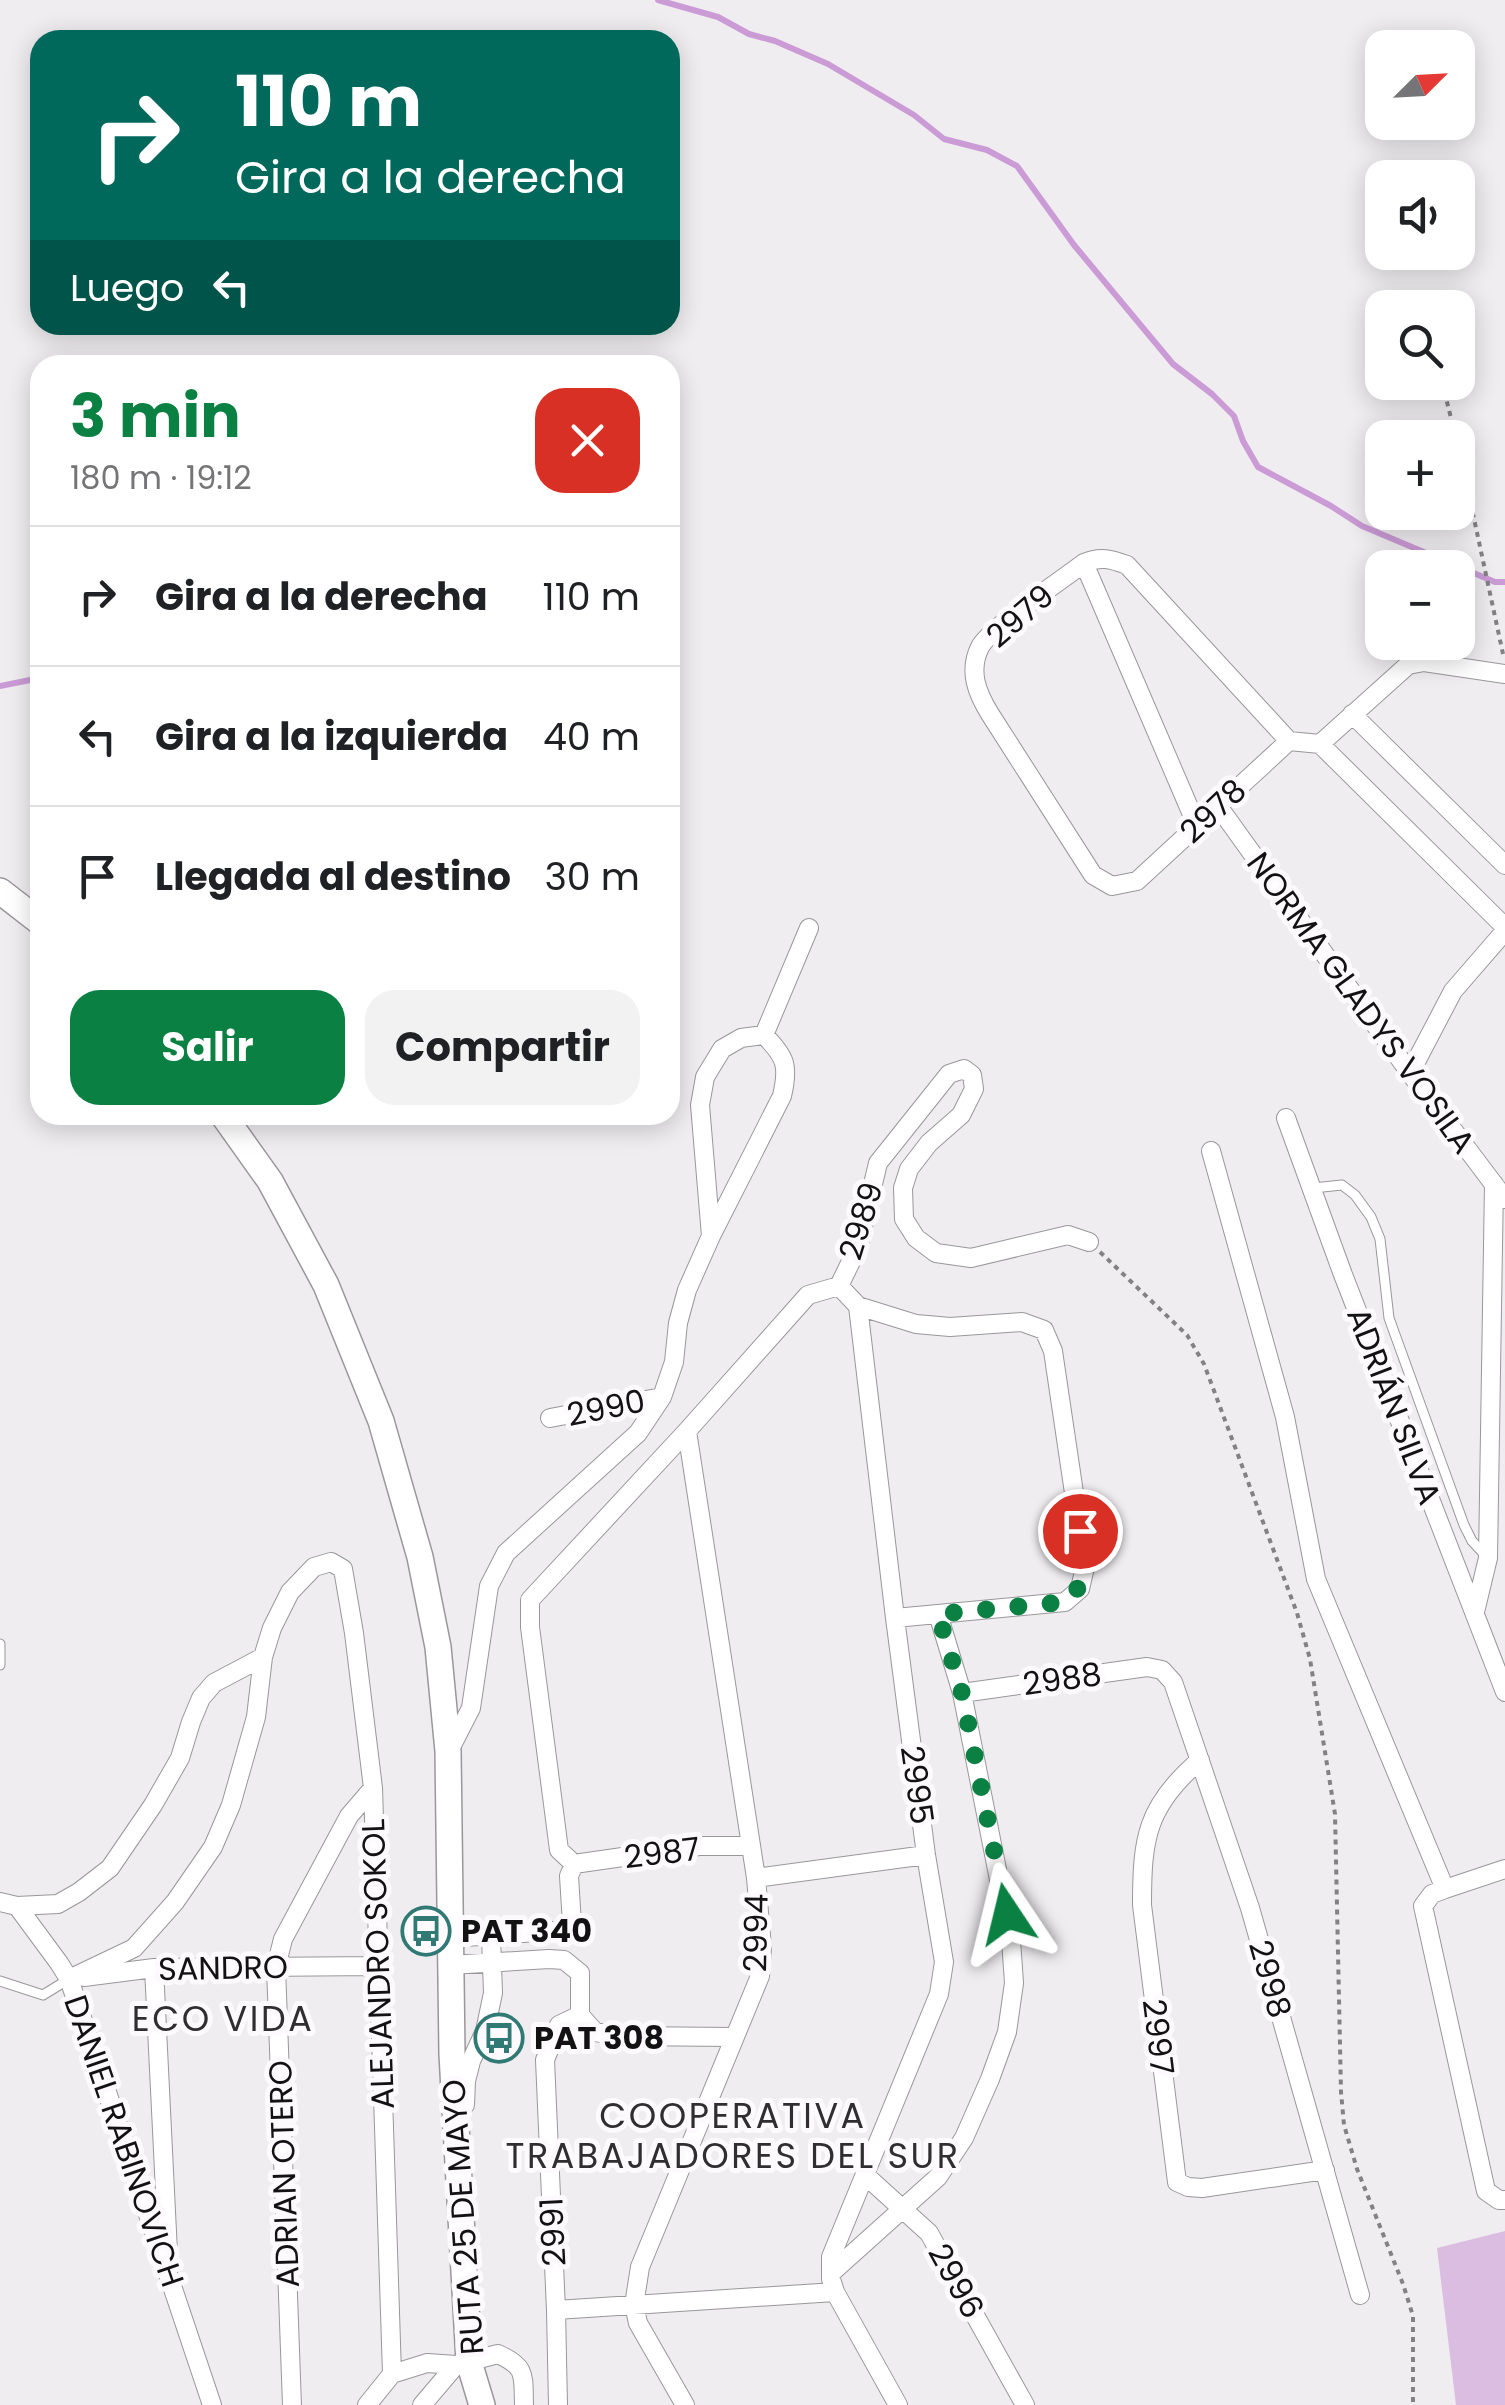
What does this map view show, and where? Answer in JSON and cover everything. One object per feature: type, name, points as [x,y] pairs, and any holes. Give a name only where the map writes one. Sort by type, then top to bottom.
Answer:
[{"type":"main road","points":[[0,892],[30,914]]},
{"type":"main road","name":"RUTA 25 DE MAYO","points":[[230,1125],[270,1181],[326,1285],[380,1422],[420,1557],[438,1647],[448,1751],[450,1965],[463,2364],[482,2405]]},
{"type":"main road","points":[[462,2405],[463,2364]]},
{"type":"street","points":[[1196,826],[1089,561],[1109,558],[1127,565],[1289,740],[1320,744],[1505,929],[1453,991],[1410,1072]]},
{"type":"street","name":"2979","points":[[1089,561],[981,644],[974,667],[976,691],[1093,875],[1112,886],[1137,881]]},
{"type":"street","points":[[1320,744],[1408,665],[1424,662],[1505,674]]},
{"type":"street","points":[[1352,714],[1505,865]]},
{"type":"street","name":"2978","points":[[1137,881],[1289,740]]},
{"type":"street","name":"NORMA GLADYS VOSILA","points":[[1218,806],[1499,1192]]},
{"type":"street","points":[[764,1035],[809,928]]},
{"type":"street","points":[[710,1236],[700,1104],[704,1077],[722,1049],[741,1038],[764,1035]]},
{"type":"street","points":[[448,1751],[470,1708],[489,1586],[506,1553],[638,1433],[665,1391],[687,1290],[710,1236],[782,1096],[787,1073],[782,1052],[764,1035]]},
{"type":"street","name":"2989","points":[[574,1864],[559,1850],[530,1628],[530,1600],[808,1295],[839,1286],[858,1247],[878,1162],[949,1074],[964,1069],[972,1074],[974,1090],[961,1115],[929,1143],[910,1169],[904,1193],[904,1219],[916,1238],[936,1252],[971,1258],[1068,1236],[1090,1242]]},
{"type":"street","name":"ADRIÁN SILVA","points":[[1286,1118],[1505,1692]]},
{"type":"street","points":[[1211,1151],[1285,1416],[1316,1579],[1445,1889]]},
{"type":"street","points":[[870,1194],[882,1186],[904,1193]]},
{"type":"street","points":[[1475,1612],[1488,1558],[1499,1192]]},
{"type":"street","points":[[839,1286],[858,1306],[916,1324],[950,1327],[1022,1322],[1044,1330],[1053,1351],[1086,1567],[1080,1589],[1065,1602],[895,1618]]},
{"type":"street","name":"2995","points":[[858,1306],[926,1855],[944,1962],[940,1994],[831,2257],[831,2272],[835,2292],[898,2405]]},
{"type":"street","name":"2990","points":[[550,1418],[665,1391]]},
{"type":"street","name":"2994","points":[[634,2306],[640,2267],[760,1976],[762,1947],[756,1878],[688,1431]]},
{"type":"street","name":"ALEJANDRO SOKOL","points":[[263,1657],[290,1592],[314,1567],[331,1562],[342,1568],[354,1633],[372,1788],[392,2374]]},
{"type":"street","name":"2995","points":[[831,2272],[938,2177],[964,2138],[1007,2032],[1014,1983],[1011,1940],[962,1693],[938,1614]]},
{"type":"street","points":[[9,1904],[58,1904],[110,1868],[154,1805],[180,1758],[201,1698],[214,1683],[263,1657]]},
{"type":"street","points":[[68,1979],[134,1948],[175,1902],[213,1847],[256,1717],[263,1657]]},
{"type":"street","name":"2988","points":[[962,1693],[1148,1668],[1162,1670]]},
{"type":"street","name":"2998","points":[[1162,1670],[1173,1682],[1250,1908],[1360,2295]]},
{"type":"street","name":"2997","points":[[1200,1760],[1155,1812],[1146,1836],[1142,1871],[1142,1906],[1177,2182],[1202,2188],[1325,2170]]},
{"type":"street","name":"ADRIAN OTERO","points":[[292,2405],[276,1967],[283,1940],[349,1816],[372,1788]]},
{"type":"street","name":"2987","points":[[574,1864],[699,1846],[751,1846]]},
{"type":"street","points":[[756,1878],[926,1855]]},
{"type":"street","points":[[450,1938],[568,1930],[573,1915],[569,1876],[574,1864]]},
{"type":"street","points":[[1505,1869],[1432,1894],[1423,1906],[1486,2191],[1505,2200]]},
{"type":"street","name":"DANIEL RABINOVICH","points":[[9,1904],[59,1962],[68,1979],[212,2405]]},
{"type":"street","points":[[458,2145],[471,2061],[493,1993],[491,1936]]},
{"type":"street","points":[[450,1965],[564,1960],[580,1973],[580,2014],[595,2032],[619,2036],[734,2037]]},
{"type":"street","name":"SANDRO","points":[[68,1979],[154,1968],[378,1966]]},
{"type":"street","points":[[154,1968],[169,2275]]},
{"type":"street","name":"2991","points":[[558,2405],[545,2060],[559,2024],[580,2014]]},
{"type":"street","name":"2996","points":[[865,2175],[929,2233],[1026,2405]]},
{"type":"street","points":[[556,2310],[835,2292]]},
{"type":"street","points":[[634,2306],[638,2323],[685,2405]]},
{"type":"street","points":[[367,2405],[392,2374],[427,2362],[463,2364],[498,2354],[516,2362],[523,2377],[524,2405]]},
{"type":"street","points":[[422,2405],[463,2364]]},
{"type":"lane","points":[[1312,1188],[1342,1185],[1355,1195],[1371,1218],[1380,1239],[1389,1318],[1464,1525],[1488,1558]]},
{"type":"lane","points":[[0,1644],[0,1665]]},
{"type":"lane","points":[[0,1981],[44,1995],[68,1979]]},
{"type":"path","points":[[1475,524],[1505,662]]},
{"type":"path","points":[[1090,1242],[1187,1335],[1204,1364],[1297,1613],[1310,1658],[1335,1814],[1344,2124],[1414,2316],[1413,2405]]},
{"type":"shaded area","points":[[1505,2231],[1505,2405],[1456,2405],[1437,2248]]},
{"type":"waterway","points":[[658,0],[718,17],[749,34],[828,64],[914,115],[944,139],[987,150],[1017,166],[1074,245],[1173,364],[1234,416],[1258,467],[1362,526],[1495,582],[1505,582]]},
{"type":"waterway","points":[[0,686],[30,680]]},
{"type":"place","name":"PAT 340","points":[[426,1931]]},
{"type":"place","name":"PAT 308","points":[[499,2038]]},
{"type":"district","name":"ECO VIDA","points":[[223,2019]]},
{"type":"district","name":"COOPERATIVA TRABAJADORES DEL SUR","points":[[733,2136]]},
{"type":"route","points":[[1007,1914],[962,1693],[938,1614],[1065,1602],[1080,1589],[1086,1567],[1080,1531]]}]
